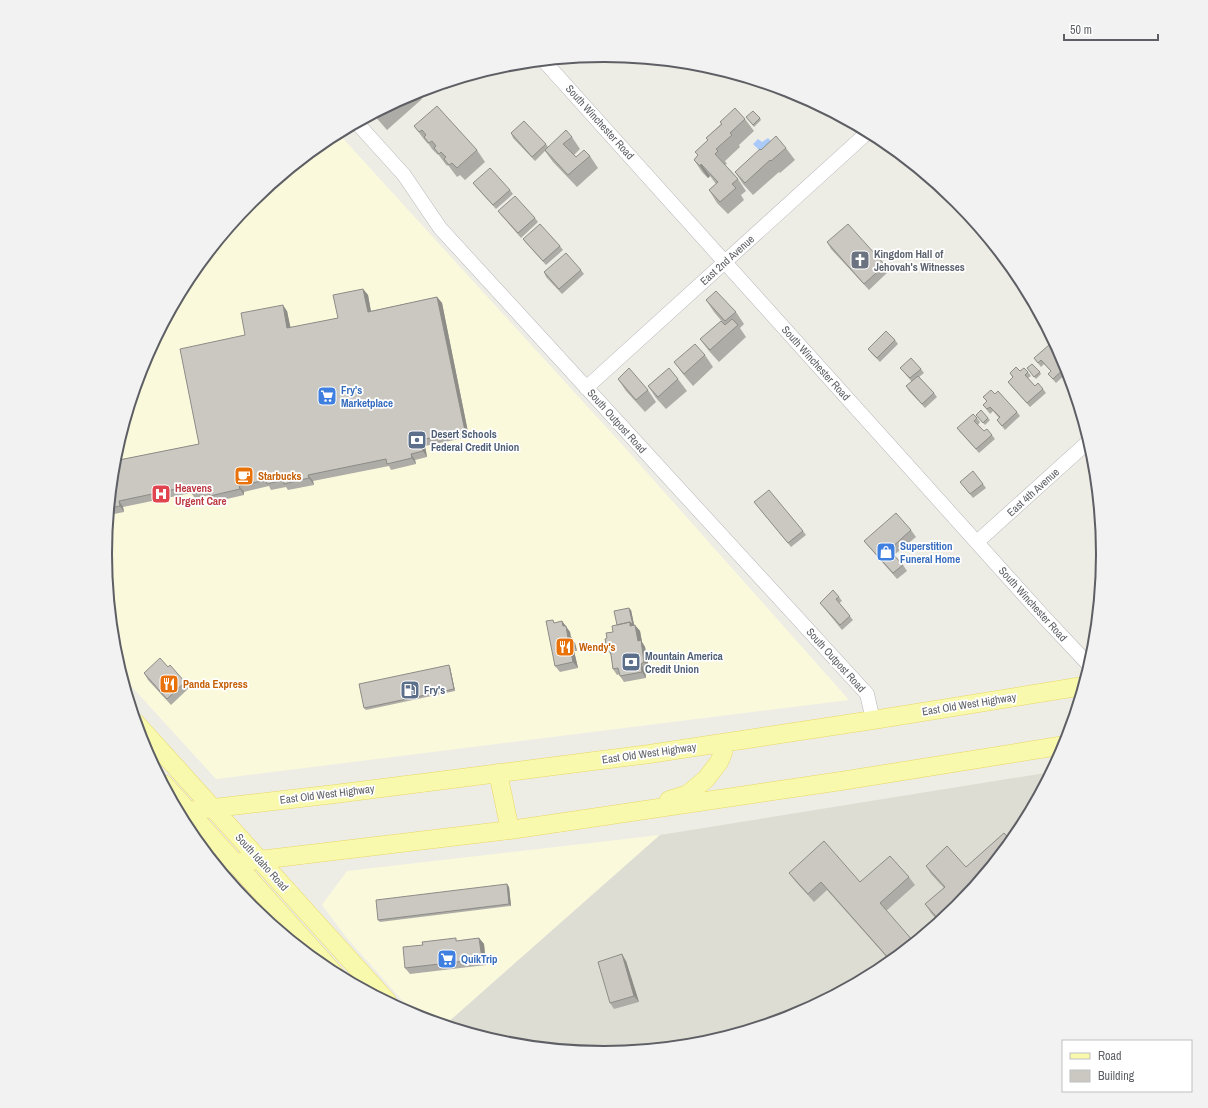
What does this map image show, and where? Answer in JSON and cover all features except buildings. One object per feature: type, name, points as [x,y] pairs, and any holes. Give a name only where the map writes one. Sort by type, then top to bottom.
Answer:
[{"type":"main road","name":"East Old West Highway","points":[[185,811],[335,794],[649,754],[1077,687]]},
{"type":"main road","name":"South Idaho Road","points":[[146,733],[379,991]]},
{"type":"main road","points":[[636,812],[688,794],[697,787],[706,779],[719,762],[723,753],[721,743]]},
{"type":"main road","points":[[222,864],[510,830],[841,781],[1057,746]]},
{"type":"main road","points":[[498,773],[510,830]]},
{"type":"main road","name":"South Idaho Road","points":[[188,816],[235,862],[315,952]]},
{"type":"street","name":"South Winchester Road","points":[[548,65],[1043,616],[1084,660]]},
{"type":"street","name":"South Outpost Road","points":[[360,127],[404,175],[440,228],[867,694],[873,720]]},
{"type":"street","name":"East 2nd Avenue","points":[[586,388],[863,136]]},
{"type":"street","name":"East 4th Avenue","points":[[977,542],[1084,446]]},
{"type":"shaded area","points":[[342,138],[626,449],[849,700],[216,779],[130,685],[121,650],[113,586],[113,522],[121,458],[138,396],[149,366],[178,308],[195,281],[214,254],[256,206],[304,164]]},
{"type":"shaded area","points":[[1044,773],[1030,800],[994,854],[952,902],[904,944],[877,963],[850,980],[792,1009],[762,1020],[700,1037],[636,1045],[572,1045],[540,1042],[508,1037],[450,1021],[660,835]]},
{"type":"shaded area","points":[[660,835],[450,1021],[405,1004],[346,937],[322,905],[347,871]]},
{"type":"water","points":[[768,138],[774,144],[761,152],[753,144],[758,139],[762,142]]},
{"type":"place","name":"Kingdom Hall of Jehovah's Witnesses","points":[[860,260]]},
{"type":"place","name":"Fry's Marketplace","points":[[327,396]]},
{"type":"place","name":"Desert Schools Federal Credit Union","points":[[417,440]]},
{"type":"place","name":"Starbucks","points":[[244,476]]},
{"type":"place","name":"Heavens Urgent Care","points":[[161,494]]},
{"type":"place","name":"Superstition Funeral Home","points":[[886,552]]},
{"type":"place","name":"Wendy's","points":[[565,647]]},
{"type":"place","name":"Mountain America Credit Union","points":[[631,662]]},
{"type":"place","name":"Panda Express","points":[[169,684]]},
{"type":"place","name":"Fry's","points":[[410,690]]},
{"type":"place","name":"QuikTrip","points":[[447,959]]}]
